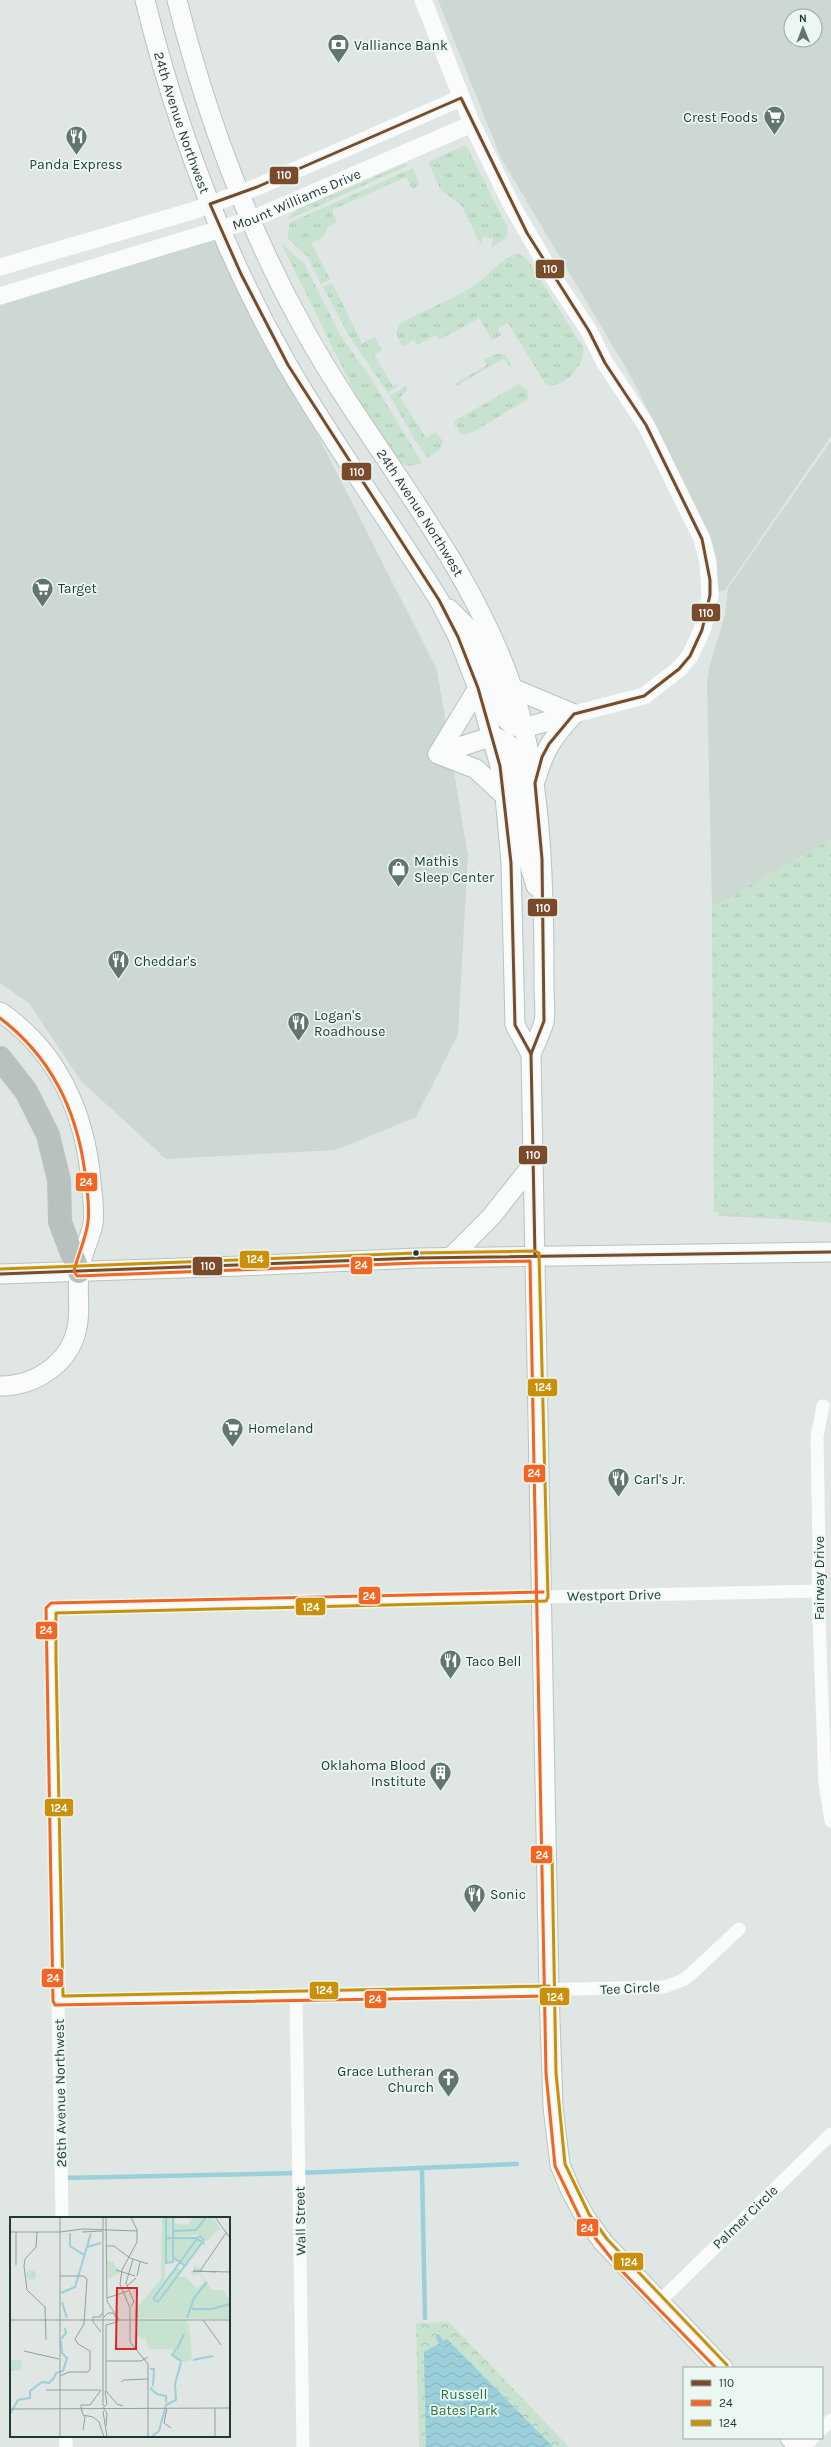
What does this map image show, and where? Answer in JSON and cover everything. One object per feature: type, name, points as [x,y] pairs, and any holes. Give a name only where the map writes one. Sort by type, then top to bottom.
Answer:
[{"type":"highway","points":[[0,1058],[26,1091],[48,1135],[59,1180],[60,1222],[79,1272]]},
{"type":"main road","name":"24th Avenue Northwest","points":[[145,0],[171,96],[210,204],[241,274],[288,365],[437,597],[458,637],[478,688],[493,736],[505,796],[511,863],[514,1025],[531,1054]]},
{"type":"main road","name":"24th Avenue Northwest","points":[[177,0],[210,113],[239,193],[282,289],[349,406],[460,574],[482,615],[512,688],[523,728],[535,783],[540,825],[543,910],[544,1021],[531,1054],[552,2100],[560,2165],[585,2217],[603,2242],[643,2286],[660,2301],[722,2367]]},
{"type":"main road","points":[[437,597],[472,632],[505,718],[513,726],[523,728],[574,714]]},
{"type":"main road","points":[[438,754],[478,688]]},
{"type":"main road","points":[[512,688],[574,714]]},
{"type":"main road","points":[[535,783],[542,757],[549,744],[574,714]]},
{"type":"main road","points":[[438,754],[493,736],[508,744],[515,760],[526,853],[543,910]]},
{"type":"main road","points":[[438,754],[476,769],[505,796]]},
{"type":"main road","points":[[0,1012],[33,1040],[52,1062],[68,1089],[81,1124],[88,1152],[93,1223],[79,1272],[78,1322],[73,1339],[65,1354],[40,1378],[26,1384],[0,1386]]},
{"type":"main road","points":[[451,1257],[491,1217],[533,1164]]},
{"type":"main road","points":[[0,1274],[451,1257],[831,1252]]},
{"type":"main road","points":[[791,2439],[799,2447]]},
{"type":"street","points":[[423,0],[472,124],[527,233],[589,331],[605,363],[646,425],[702,539],[708,562],[710,595],[707,613],[690,656],[679,670],[644,696],[574,714]]},
{"type":"street","name":"Mount Williams Drive","points":[[0,268],[210,204],[461,98]]},
{"type":"street","name":"Mount Williams Drive","points":[[0,296],[250,220],[472,124]]},
{"type":"street","name":"Fairway Drive","points":[[823,1406],[817,1437],[819,1550],[818,1591],[825,1784],[831,1821]]},
{"type":"street","name":"Westport Drive","points":[[51,1608],[818,1591]]},
{"type":"street","name":"26th Avenue Northwest","points":[[51,1608],[62,2217]]},
{"type":"street","name":"Tee Circle","points":[[58,2001],[649,1989],[668,1986],[691,1974],[739,1929]]},
{"type":"street","name":"Wall Street","points":[[296,1996],[303,2447]]},
{"type":"street","name":"Palmer Circle","points":[[660,2301],[831,2134]]},
{"type":"street","points":[[823,2428],[831,2420]]},
{"type":"street","points":[[804,2447],[812,2439]]},
{"type":"shaded area","points":[[438,0],[831,0],[831,436],[725,590],[719,592],[712,550],[679,472],[629,373],[501,158]]},
{"type":"shaded area","points":[[218,239],[437,670],[468,856],[458,1034],[416,1117],[336,1150],[166,1159],[81,1081],[29,1003],[0,983],[0,302]]},
{"type":"shaded area","points":[[831,441],[831,1221],[719,1216],[707,684],[709,668],[725,615],[728,588]]},
{"type":"green space","points":[[466,145],[508,229],[506,238],[491,248],[493,239],[483,236],[481,245],[462,206],[441,190],[428,162]]},
{"type":"green space","points":[[404,164],[409,165],[285,221],[298,209]]},
{"type":"green space","points":[[413,168],[419,183],[415,189],[412,189],[406,177],[332,210],[337,222],[328,227],[323,237],[311,243],[330,279],[321,284],[307,256],[288,239],[289,223]]},
{"type":"green space","points":[[281,243],[304,263],[340,335],[370,377],[422,463],[408,466],[398,461],[365,413]]},
{"type":"green space","points":[[519,254],[527,259],[583,347],[583,354],[578,368],[566,379],[560,383],[546,385],[508,323],[498,328],[501,335],[492,340],[479,318],[439,340],[436,335],[417,345],[414,340],[402,346],[396,333],[400,324],[470,288],[484,278],[502,261],[513,255]]},
{"type":"green space","points":[[332,283],[362,343],[375,337],[382,350],[374,355],[393,386],[404,381],[388,393],[348,334],[323,287]]},
{"type":"green space","points":[[496,354],[505,354],[512,368],[503,359],[456,386],[454,384],[487,365],[484,360]]},
{"type":"green space","points":[[519,384],[527,390],[528,398],[525,401],[471,433],[462,435],[454,424],[456,420]]},
{"type":"green space","points":[[407,385],[407,391],[400,397],[426,438],[435,432],[443,441],[440,449],[428,458],[415,440],[390,396]]},
{"type":"green space","points":[[831,839],[831,1223],[714,1212],[712,907]]},
{"type":"green space","name":"Russell Bates Park","points":[[449,2322],[569,2447],[419,2447],[416,2323]]},
{"type":"water","name":"Russell Bates Park","points":[[447,2339],[553,2447],[426,2447],[424,2352]]},
{"type":"waterway","points":[[63,2178],[299,2173],[517,2164]]},
{"type":"waterway","points":[[422,2169],[425,2318]]},
{"type":"waterway","points":[[438,2337],[443,2345]]},
{"type":"transit line","name":"110","points":[[461,98],[527,233],[589,331],[605,363],[646,425],[702,539],[710,580],[710,595],[702,630],[690,656],[679,669],[644,696],[574,714],[549,744],[542,757],[535,783],[542,859],[544,1021],[531,1054],[515,1025],[511,863],[500,766],[478,688],[458,637],[439,600],[288,365],[241,274],[210,204],[257,187],[461,98]]},
{"type":"transit line","name":"24","points":[[0,1018],[18,1033],[34,1050],[47,1068],[59,1086],[76,1128],[85,1173],[89,1210],[86,1234],[74,1271],[77,1276],[417,1263],[530,1261],[546,2073],[555,2166],[581,2220],[619,2268],[715,2367]]},
{"type":"transit line","name":"110","points":[[531,1054],[535,1256]]},
{"type":"transit line","name":"124","points":[[0,1269],[417,1253],[535,1251],[539,1253],[548,1597],[546,1601],[56,1613],[56,1659],[63,1996],[549,1986]]},
{"type":"transit line","name":"110","points":[[0,1274],[417,1258],[831,1252]]},
{"type":"transit line","name":"24","points":[[543,1592],[51,1603],[46,1608],[53,2001],[55,2005],[549,1996]]},
{"type":"transit line","name":"124","points":[[552,1854],[556,2073],[565,2164],[589,2214],[607,2239],[727,2365]]},
{"type":"place","name":"Valliance Bank","points":[[338,64]]},
{"type":"place","name":"Crest Foods","points":[[774,136]]},
{"type":"place","name":"Panda Express","points":[[76,156]]},
{"type":"place","name":"Target","points":[[42,608]]},
{"type":"place","name":"Mathis Sleep Center","points":[[399,888]]},
{"type":"place","name":"Cheddar's","points":[[119,980]]},
{"type":"place","name":"Logan's Roadhouse","points":[[298,1042]]},
{"type":"place","name":"Homeland","points":[[233,1448]]},
{"type":"place","name":"Carl's Jr.","points":[[618,1498]]},
{"type":"place","name":"Taco Bell","points":[[451,1680]]},
{"type":"place","name":"Oklahoma Blood Institute","points":[[441,1792]]},
{"type":"place","name":"Sonic","points":[[475,1914]]},
{"type":"place","name":"Grace Lutheran Church","points":[[449,2098]]}]
